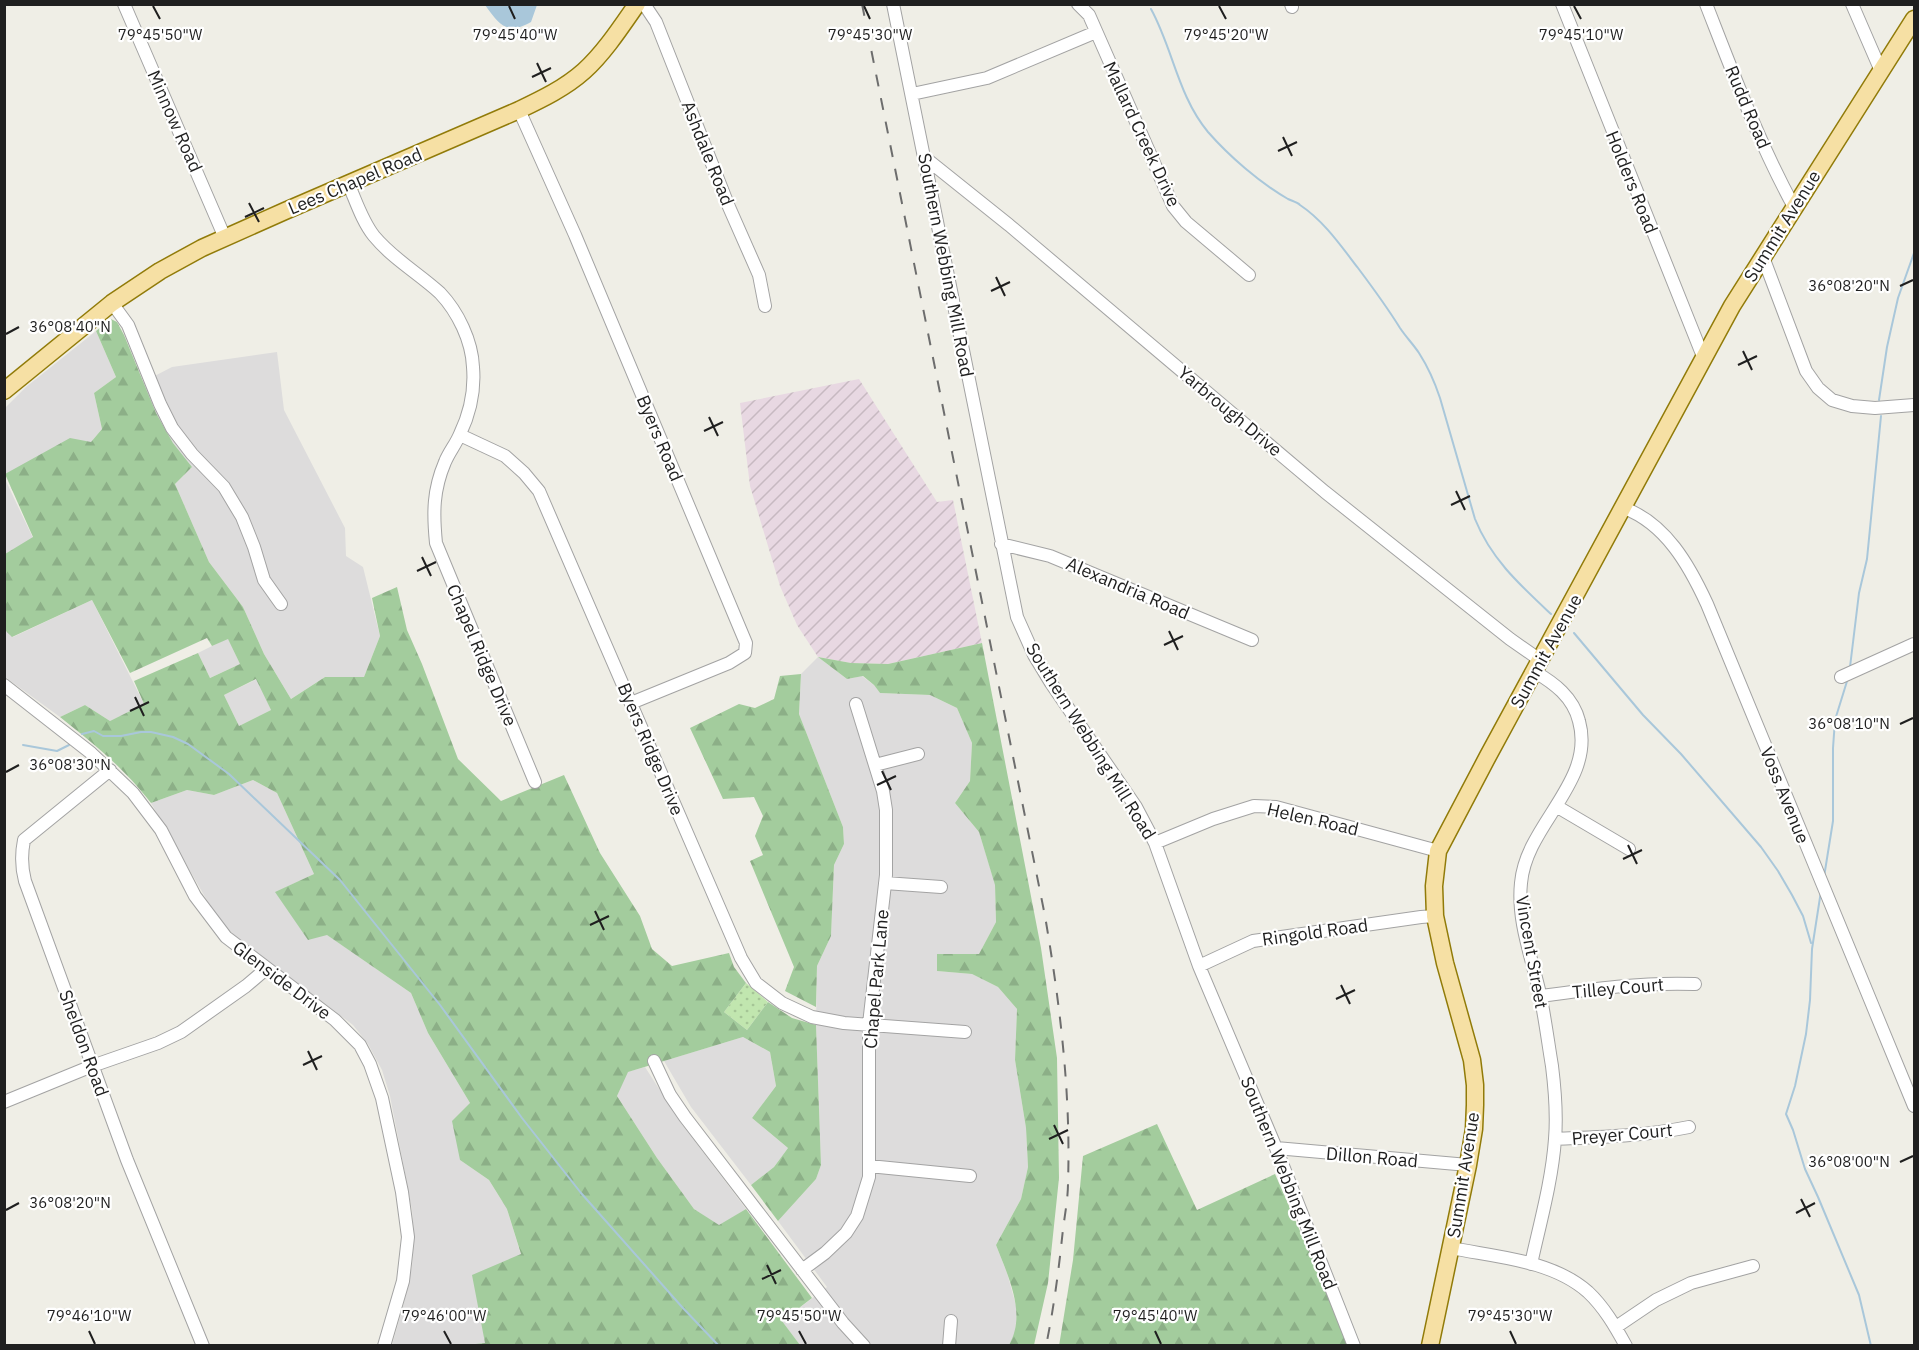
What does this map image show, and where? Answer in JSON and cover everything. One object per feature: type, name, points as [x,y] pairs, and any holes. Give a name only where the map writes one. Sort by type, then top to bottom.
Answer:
[{"type":"main road","name":"Lees Chapel Road","points":[[4,391],[112,303],[160,271],[225,238],[519,110],[553,93],[584,71],[618,32],[637,4]]},
{"type":"main road","name":"Summit Avenue","points":[[1430,1346],[1468,1166],[1474,1130],[1475,1085],[1465,1033],[1445,963],[1435,916],[1434,886],[1438,851],[1732,306],[1914,19]]},
{"type":"street","name":"Minnow Road","points":[[124,4],[225,238]]},
{"type":"street","name":"Ashdale Road","points":[[644,4],[656,22],[729,207],[759,275],[765,306]]},
{"type":"street","name":"Southern Webbing Mill Road","points":[[893,4],[1017,617],[1034,655],[1051,683],[1136,807],[1155,843],[1199,966],[1276,1148],[1354,1346]]},
{"type":"street","name":"Mallard Creek Drive","points":[[1078,4],[1089,15],[1173,206],[1186,222],[1249,275]]},
{"type":"street","name":"Holders Road","points":[[1562,4],[1704,359]]},
{"type":"street","name":"Rudd Road","points":[[1706,4],[1762,142],[1794,207]]},
{"type":"street","points":[[1852,4],[1881,71]]},
{"type":"street","points":[[912,94],[987,78],[1096,32]]},
{"type":"street","name":"Byers Road","points":[[519,110],[575,235],[746,644],[745,653],[729,663],[632,703]]},
{"type":"street","name":"Yarbrough Drive","points":[[924,157],[1009,225],[1325,492],[1510,639],[1538,666]]},
{"type":"street","name":"Chapel Ridge Drive","points":[[348,183],[373,235],[389,253],[441,294],[469,340],[473,367],[472,392],[467,416],[460,435],[445,462],[436,492],[433,515],[436,543],[535,782]]},
{"type":"street","points":[[1763,257],[1806,371],[1818,388],[1832,400],[1852,406],[1875,408],[1914,405]]},
{"type":"street","points":[[112,303],[128,325],[172,428],[192,454],[224,488],[242,517],[264,580],[280,604]]},
{"type":"street","name":"Byers Ridge Drive","points":[[460,435],[505,456],[539,491],[741,958],[756,982],[782,1003],[812,1017],[844,1023],[965,1032]]},
{"type":"street","name":"Voss Avenue","points":[[1624,508],[1634,512],[1664,534],[1692,571],[1914,1106]]},
{"type":"street","name":"Alexandria Road","points":[[1002,544],[1050,556],[1252,640]]},
{"type":"street","points":[[1841,677],[1914,644]]},
{"type":"street","name":"Vincent Street","points":[[1531,1264],[1555,1139],[1554,1090],[1541,996],[1524,930],[1520,902],[1521,880],[1533,842],[1571,779],[1580,757],[1582,742],[1577,714],[1561,690],[1538,666]]},
{"type":"street","name":"Glenside Drive","points":[[4,685],[91,753],[133,793],[161,830],[195,896],[226,937],[335,1020],[360,1045],[370,1064],[382,1098],[402,1192],[408,1237],[403,1281],[384,1346]]},
{"type":"street","name":"Chapel Park Lane","points":[[802,1270],[846,1233],[857,1216],[867,1185],[869,1166],[869,1024],[885,883],[886,810],[883,791],[856,704]]},
{"type":"street","points":[[875,765],[918,754]]},
{"type":"street","name":"Sheldon Road","points":[[110,770],[24,840],[21,855],[25,881],[131,1170],[203,1346]]},
{"type":"street","name":"Helen Road","points":[[1155,843],[1213,819],[1254,806],[1276,807],[1438,851]]},
{"type":"street","points":[[1556,806],[1629,849]]},
{"type":"street","points":[[885,883],[942,887]]},
{"type":"street","name":"Ringold Road","points":[[1199,966],[1253,941],[1297,933],[1435,916]]},
{"type":"street","points":[[4,1102],[181,1032],[266,969]]},
{"type":"street","name":"Tilley Court","points":[[1541,996],[1660,982],[1695,984]]},
{"type":"street","points":[[654,1061],[679,1109],[843,1323],[864,1346]]},
{"type":"street","name":"Preyer Court","points":[[1555,1139],[1615,1137],[1667,1132],[1689,1127]]},
{"type":"street","name":"Dillon Road","points":[[1276,1148],[1468,1166]]},
{"type":"street","points":[[869,1166],[970,1176]]},
{"type":"street","points":[[1451,1248],[1531,1264],[1570,1279],[1587,1291],[1616,1327],[1626,1346]]},
{"type":"street","points":[[1616,1327],[1656,1300],[1691,1283],[1753,1266]]},
{"type":"street","points":[[949,1346],[951,1321]]},
{"type":"shaded area","points":[[96,331],[116,377],[94,393],[102,429],[91,442],[5,474],[5,408],[26,387]]},
{"type":"shaded area","points":[[277,352],[284,410],[345,528],[346,556],[363,567],[380,636],[364,677],[325,677],[291,699],[264,654],[243,607],[209,562],[175,484],[192,467],[173,443],[155,413],[143,382],[172,367]]},
{"type":"shaded area","points":[[859,379],[937,502],[953,500],[982,643],[888,664],[851,663],[818,657],[797,625],[780,586],[750,486],[740,403]]},
{"type":"shaded area","points":[[4,477],[33,538],[5,554],[4,554]]},
{"type":"shaded area","points":[[92,600],[144,704],[110,721],[85,705],[60,717],[5,677],[5,630],[13,637]]},
{"type":"shaded area","points":[[228,638],[240,664],[210,678],[198,653]]},
{"type":"shaded area","points":[[818,657],[847,679],[862,676],[880,693],[930,695],[957,708],[972,743],[970,781],[955,803],[979,832],[995,884],[996,922],[979,954],[937,954],[937,971],[972,974],[998,987],[1017,1009],[1015,1060],[1026,1128],[1028,1167],[1021,1199],[996,1245],[1017,1309],[1015,1335],[1009,1345],[800,1345],[782,1321],[827,1287],[778,1221],[816,1179],[821,1165],[816,1025],[817,966],[831,936],[834,865],[844,844],[843,827],[799,714],[801,674]]},
{"type":"shaded area","points":[[257,679],[271,710],[239,726],[224,695]]},
{"type":"shaded area","points":[[253,780],[277,793],[314,874],[276,892],[326,934],[411,993],[428,1033],[470,1103],[460,1160],[489,1180],[507,1209],[521,1255],[485,1343],[466,1346],[392,1345],[412,1266],[414,1234],[412,1210],[390,1096],[382,1070],[368,1044],[353,1025],[235,936],[216,916],[151,803],[187,790],[214,795]]},
{"type":"shaded area","points":[[743,1037],[770,1052],[776,1086],[752,1118],[788,1148],[774,1167],[751,1185],[691,1107],[664,1061]]},
{"type":"shaded area","points":[[645,1067],[681,1123],[746,1209],[719,1226],[694,1209],[657,1158],[617,1096],[627,1072]]},
{"type":"green space","points":[[111,319],[117,322],[124,335],[156,413],[173,443],[192,467],[175,484],[209,562],[243,607],[264,654],[291,699],[325,677],[364,677],[380,636],[372,598],[397,587],[407,630],[458,759],[501,801],[564,775],[600,853],[640,916],[652,949],[672,966],[729,953],[734,967],[746,983],[724,1012],[747,1030],[768,1002],[792,1018],[816,1025],[821,1165],[816,1179],[778,1221],[751,1185],[774,1167],[788,1148],[752,1118],[776,1086],[770,1052],[743,1037],[628,1072],[617,1096],[657,1158],[694,1209],[719,1225],[746,1209],[812,1298],[782,1321],[800,1345],[466,1345],[485,1343],[472,1275],[521,1254],[507,1209],[489,1180],[460,1160],[452,1121],[470,1103],[428,1033],[411,993],[327,935],[308,940],[275,892],[314,874],[277,793],[253,780],[214,795],[187,790],[151,803],[119,767],[60,717],[85,705],[110,721],[144,704],[134,681],[198,653],[210,678],[240,664],[228,639],[212,646],[207,638],[130,673],[92,600],[12,637],[5,630],[5,554],[33,537],[5,474],[70,438],[91,442],[102,429],[94,393],[116,377],[96,331]],"holes":[[[256,679],[271,710],[239,726],[224,695]]]},
{"type":"green space","points":[[982,643],[1041,948],[1057,1058],[1059,1178],[1048,1283],[1034,1345],[1009,1345],[1014,1333],[1016,1308],[1010,1282],[996,1245],[1021,1199],[1028,1167],[1026,1128],[1015,1060],[1017,1009],[998,987],[972,974],[937,971],[937,954],[979,954],[996,922],[995,885],[979,832],[955,803],[970,781],[972,743],[957,708],[930,695],[880,693],[863,676],[847,679],[818,657],[851,663],[888,664]]},
{"type":"green space","points":[[801,674],[799,714],[843,827],[844,844],[834,865],[831,936],[817,966],[816,1007],[785,991],[794,967],[750,861],[763,855],[755,836],[763,816],[754,797],[723,799],[690,728],[739,704],[755,708],[774,699],[780,676]]},
{"type":"green space","points":[[746,983],[768,1002],[747,1030],[724,1012]]},
{"type":"green space","points":[[1157,1124],[1197,1210],[1275,1174],[1350,1345],[1059,1346],[1073,1260],[1083,1156]]},
{"type":"water","points":[[485,5],[537,5],[531,22],[509,28],[499,22]]},
{"type":"waterway","points":[[1151,9],[1183,88],[1208,132],[1235,160],[1277,193],[1309,211],[1324,226],[1364,275],[1419,353],[1440,398],[1475,519],[1489,547],[1507,571],[1551,614]]},
{"type":"waterway","points":[[1879,400],[1887,347],[1898,298],[1914,253]]},
{"type":"waterway","points":[[1850,667],[1859,593],[1867,559],[1881,416]]},
{"type":"waterway","points":[[1574,633],[1643,715],[1681,754],[1761,847],[1778,871],[1803,916],[1811,943]]},
{"type":"waterway","points":[[1824,877],[1833,821],[1835,720],[1848,678]]},
{"type":"waterway","points":[[82,734],[94,731],[103,736],[121,736],[151,732],[173,737],[188,744],[229,774],[340,880],[440,1005],[522,1118],[581,1193],[719,1346]]},
{"type":"waterway","points":[[23,745],[57,751],[69,745]]},
{"type":"waterway","points":[[1821,891],[1812,949],[1806,1034],[1795,1086],[1786,1114],[1805,1169],[1859,1295],[1871,1346]]},
{"type":"railway","points":[[862,4],[1045,916],[1055,982],[1066,1083],[1068,1189],[1056,1288],[1046,1346]]}]
